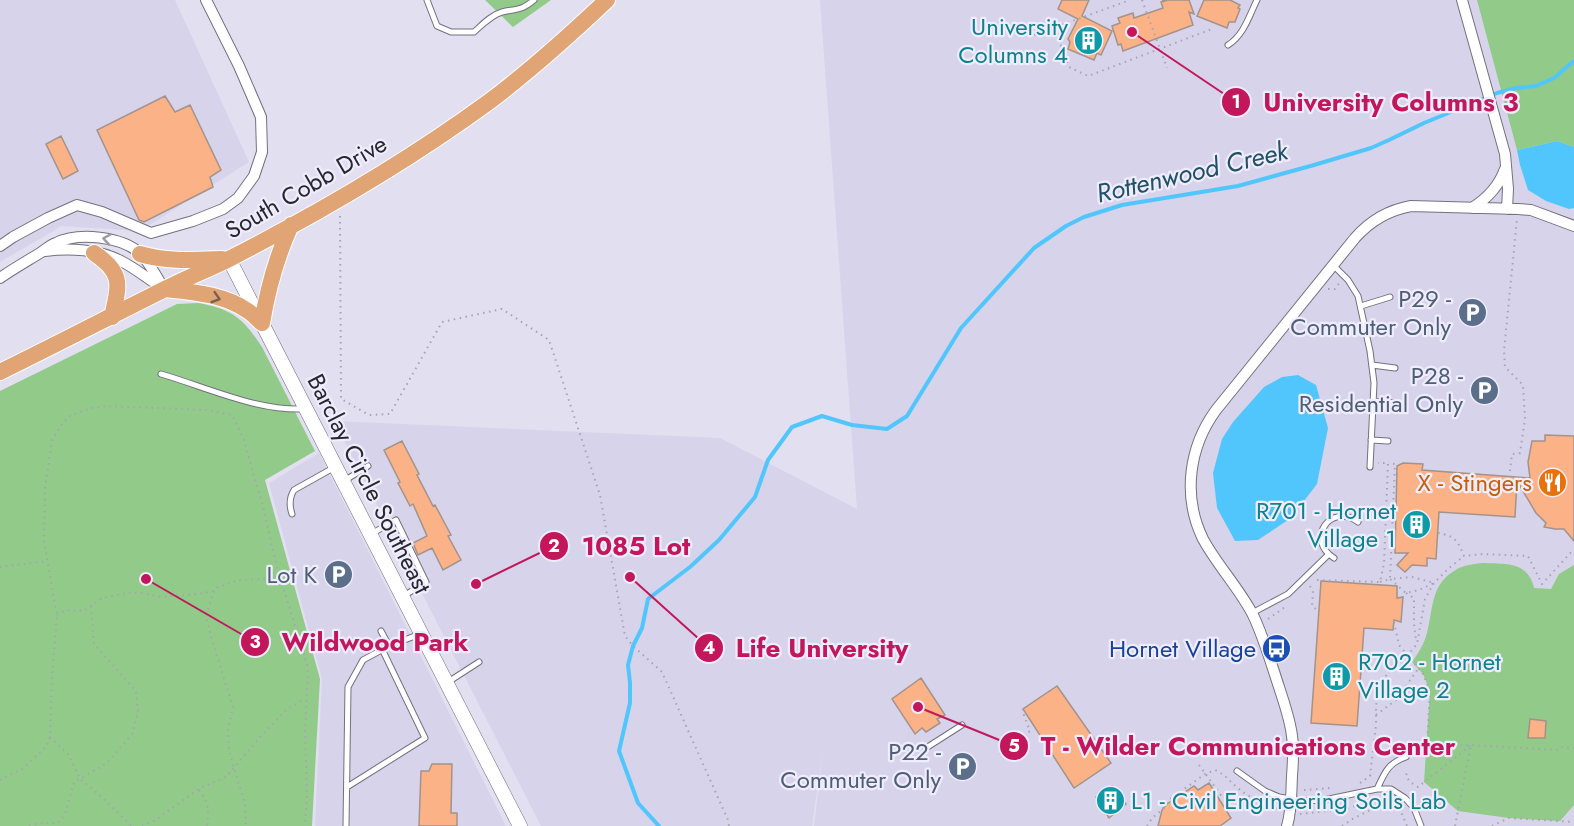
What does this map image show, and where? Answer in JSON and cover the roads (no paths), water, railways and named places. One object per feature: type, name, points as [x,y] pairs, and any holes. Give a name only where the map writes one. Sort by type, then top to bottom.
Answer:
[{"type":"main road","name":"South Cobb Drive","points":[[0,372],[164,289],[229,259],[340,198],[422,147],[491,100],[607,0]]},
{"type":"main road","points":[[262,323],[274,268],[291,225]]},
{"type":"main road","points":[[94,253],[109,264],[116,274],[118,288],[112,317]]},
{"type":"main road","points":[[140,254],[174,260],[229,259]]},
{"type":"main road","points":[[164,289],[218,298],[248,311],[262,323]]},
{"type":"street","points":[[0,246],[48,218],[77,205],[102,212],[152,233],[223,210],[238,198],[254,176],[262,152],[261,117],[206,0]]},
{"type":"street","points":[[1462,0],[1503,144],[1512,209]]},
{"type":"street","points":[[1472,208],[1494,190],[1506,165]]},
{"type":"street","points":[[1287,826],[1291,799],[1292,732],[1261,633],[1257,611],[1203,538],[1191,500],[1193,460],[1202,432],[1216,410],[1333,265],[1366,227],[1379,218],[1394,210],[1411,206],[1512,209],[1531,210],[1574,226]]},
{"type":"street","points":[[0,278],[62,240],[70,238],[109,239],[127,244],[140,254],[164,289]]},
{"type":"street","points":[[43,252],[66,250],[109,256],[120,260],[164,289]]},
{"type":"street","name":"Barclay Circle Southeast","points":[[229,259],[519,826]]},
{"type":"lane","points":[[427,0],[437,26],[451,32],[474,32],[500,12],[523,9],[534,0]]},
{"type":"lane","points":[[1228,45],[1242,32],[1257,0]]},
{"type":"lane","points":[[1333,265],[1345,276],[1358,296],[1372,365],[1374,383],[1370,464]]},
{"type":"lane","points":[[1361,306],[1390,297]]},
{"type":"lane","points":[[1372,365],[1395,368]]},
{"type":"lane","points":[[160,374],[242,401],[305,409]]},
{"type":"lane","points":[[1373,401],[1395,403]]},
{"type":"lane","points":[[1371,440],[1388,441]]},
{"type":"lane","points":[[342,482],[368,466]]},
{"type":"lane","points":[[292,514],[291,493],[335,467]]},
{"type":"lane","points":[[1257,611],[1288,594],[1331,556],[1322,545],[1321,539],[1326,523],[1342,516],[1353,518],[1358,522]]},
{"type":"lane","points":[[370,535],[396,520],[426,582],[401,597]]},
{"type":"lane","points":[[381,632],[389,646]]},
{"type":"lane","points":[[346,826],[348,687],[363,660],[382,649],[420,634]]},
{"type":"lane","points":[[347,787],[424,738],[382,649]]},
{"type":"lane","points":[[446,683],[479,662]]},
{"type":"lane","points":[[926,748],[962,725]]},
{"type":"lane","points":[[1377,789],[1389,766],[1394,761],[1406,757]]},
{"type":"lane","points":[[1236,771],[1265,791],[1303,801],[1324,800],[1377,789],[1391,789],[1405,798],[1414,808],[1421,826]]},
{"type":"water","points":[[1557,141],[1574,147],[1574,208],[1569,209],[1546,201],[1528,190],[1520,165],[1517,150]]},
{"type":"water","points":[[1298,375],[1316,385],[1328,428],[1317,484],[1291,518],[1258,540],[1235,541],[1217,508],[1213,473],[1222,439],[1233,422],[1264,387],[1282,377]]},
{"type":"waterway","name":"Rottenwood Creek","points":[[659,826],[638,803],[619,751],[630,703],[628,665],[633,646],[642,628],[648,599],[690,567],[719,540],[755,497],[768,460],[792,427],[822,416],[852,425],[887,429],[907,416],[961,328],[1034,248],[1066,226],[1084,217],[1122,205],[1238,186],[1371,148],[1497,93],[1536,86],[1554,78],[1574,61]]},
{"type":"place","name":"University Columns 3","points":[[1132,32]]},
{"type":"place","name":"University Columns 4","points":[[1089,41]]},
{"type":"place","name":"P29 - Commuter Only","points":[[1472,313]]},
{"type":"place","name":"P28 - Residential Only","points":[[1484,390]]},
{"type":"place","name":"X - Stingers","points":[[1553,483]]},
{"type":"place","name":"R701 - Hornet Village 1","points":[[1417,525]]},
{"type":"place","name":"Lot K","points":[[338,575]]},
{"type":"place","name":"Life University","points":[[630,577]]},
{"type":"place","name":"Wildwood Park","points":[[146,579]]},
{"type":"place","name":"1085 Lot","points":[[476,584]]},
{"type":"place","name":"Hornet Village","points":[[1277,649]]},
{"type":"place","name":"R702 - Hornet Village 2","points":[[1337,676]]},
{"type":"place","name":"T - Wilder Communications Center","points":[[918,707]]},
{"type":"place","name":"P22 - Commuter Only","points":[[962,766]]},
{"type":"place","name":"L1 - Civil Engineering Soils Lab","points":[[1110,801]]}]
